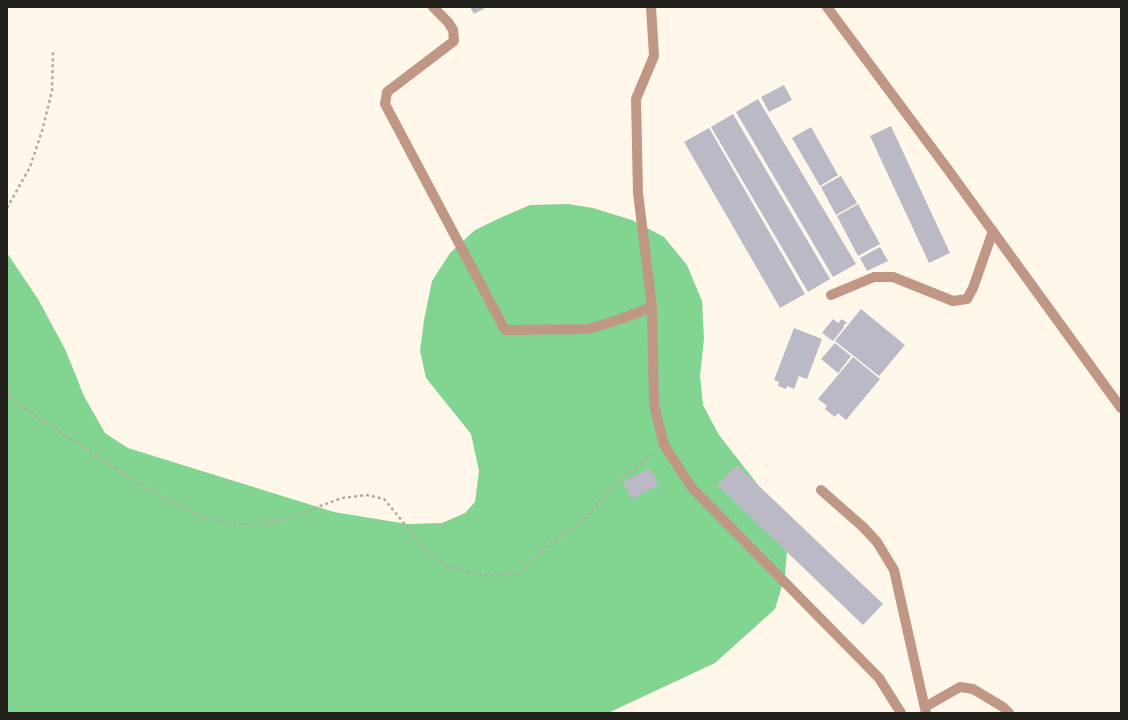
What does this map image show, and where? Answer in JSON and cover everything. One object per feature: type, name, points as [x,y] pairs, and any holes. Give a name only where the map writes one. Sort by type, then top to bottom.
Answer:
[{"type":"street","points":[[434,7],[448,22],[453,30],[454,41],[387,92],[385,104],[505,330],[588,330],[652,307]]},
{"type":"street","points":[[651,7],[654,56],[636,99],[638,193],[652,307],[654,405],[664,445],[692,488],[879,678],[901,713]]},
{"type":"street","points":[[827,7],[1121,408]]},
{"type":"street","points":[[831,295],[874,277],[893,277],[953,301],[967,299],[973,288],[992,231]]},
{"type":"street","points":[[821,490],[863,527],[877,542],[894,570],[925,710],[960,687],[973,689],[1003,707],[1009,713]]},
{"type":"path","points":[[7,208],[30,166],[42,131],[52,91],[53,51]]},
{"type":"path","points":[[7,392],[16,403],[143,486],[205,518],[236,524],[264,524],[285,519],[342,498],[367,495],[384,499],[426,550],[450,568],[484,574],[522,573],[541,551],[585,519],[608,491],[664,445]]},
{"type":"green space","points":[[568,204],[593,208],[632,220],[664,237],[687,265],[702,301],[704,338],[700,376],[703,405],[719,435],[755,481],[780,518],[787,551],[785,576],[775,609],[715,663],[608,713],[7,713],[7,253],[38,299],[65,349],[84,396],[105,433],[128,448],[334,512],[407,524],[442,523],[465,513],[475,502],[479,471],[471,434],[426,378],[420,351],[424,320],[432,281],[450,253],[475,230],[530,205]]},
{"type":"building","points":[[470,7],[487,7],[474,14]]},
{"type":"building","points":[[784,85],[792,100],[769,112],[761,97]]},
{"type":"building","points":[[758,99],[856,264],[833,277],[736,112]]},
{"type":"building","points":[[733,114],[830,279],[808,292],[711,127]]},
{"type":"building","points":[[891,126],[950,253],[929,263],[870,136]]},
{"type":"building","points":[[811,127],[838,175],[820,186],[792,138]]},
{"type":"building","points":[[709,128],[805,294],[780,308],[684,142]]},
{"type":"building","points":[[841,176],[857,203],[836,215],[821,187]]},
{"type":"building","points":[[858,204],[880,244],[858,256],[837,216]]},
{"type":"building","points":[[880,247],[888,261],[867,271],[860,258]]},
{"type":"building","points":[[861,309],[905,345],[879,376],[835,341]]},
{"type":"building","points":[[833,319],[838,323],[842,319],[847,323],[843,326],[844,327],[833,341],[822,333]]},
{"type":"building","points":[[794,328],[822,339],[807,379],[799,376],[794,389],[787,386],[786,389],[778,386],[779,382],[774,380]]},
{"type":"building","points":[[835,343],[851,356],[838,373],[821,359]]},
{"type":"building","points":[[853,357],[880,379],[846,420],[838,413],[835,417],[825,409],[827,406],[818,399]]},
{"type":"building","points":[[737,465],[883,604],[863,625],[717,485]]},
{"type":"building","points":[[650,468],[659,485],[632,499],[623,482]]}]
